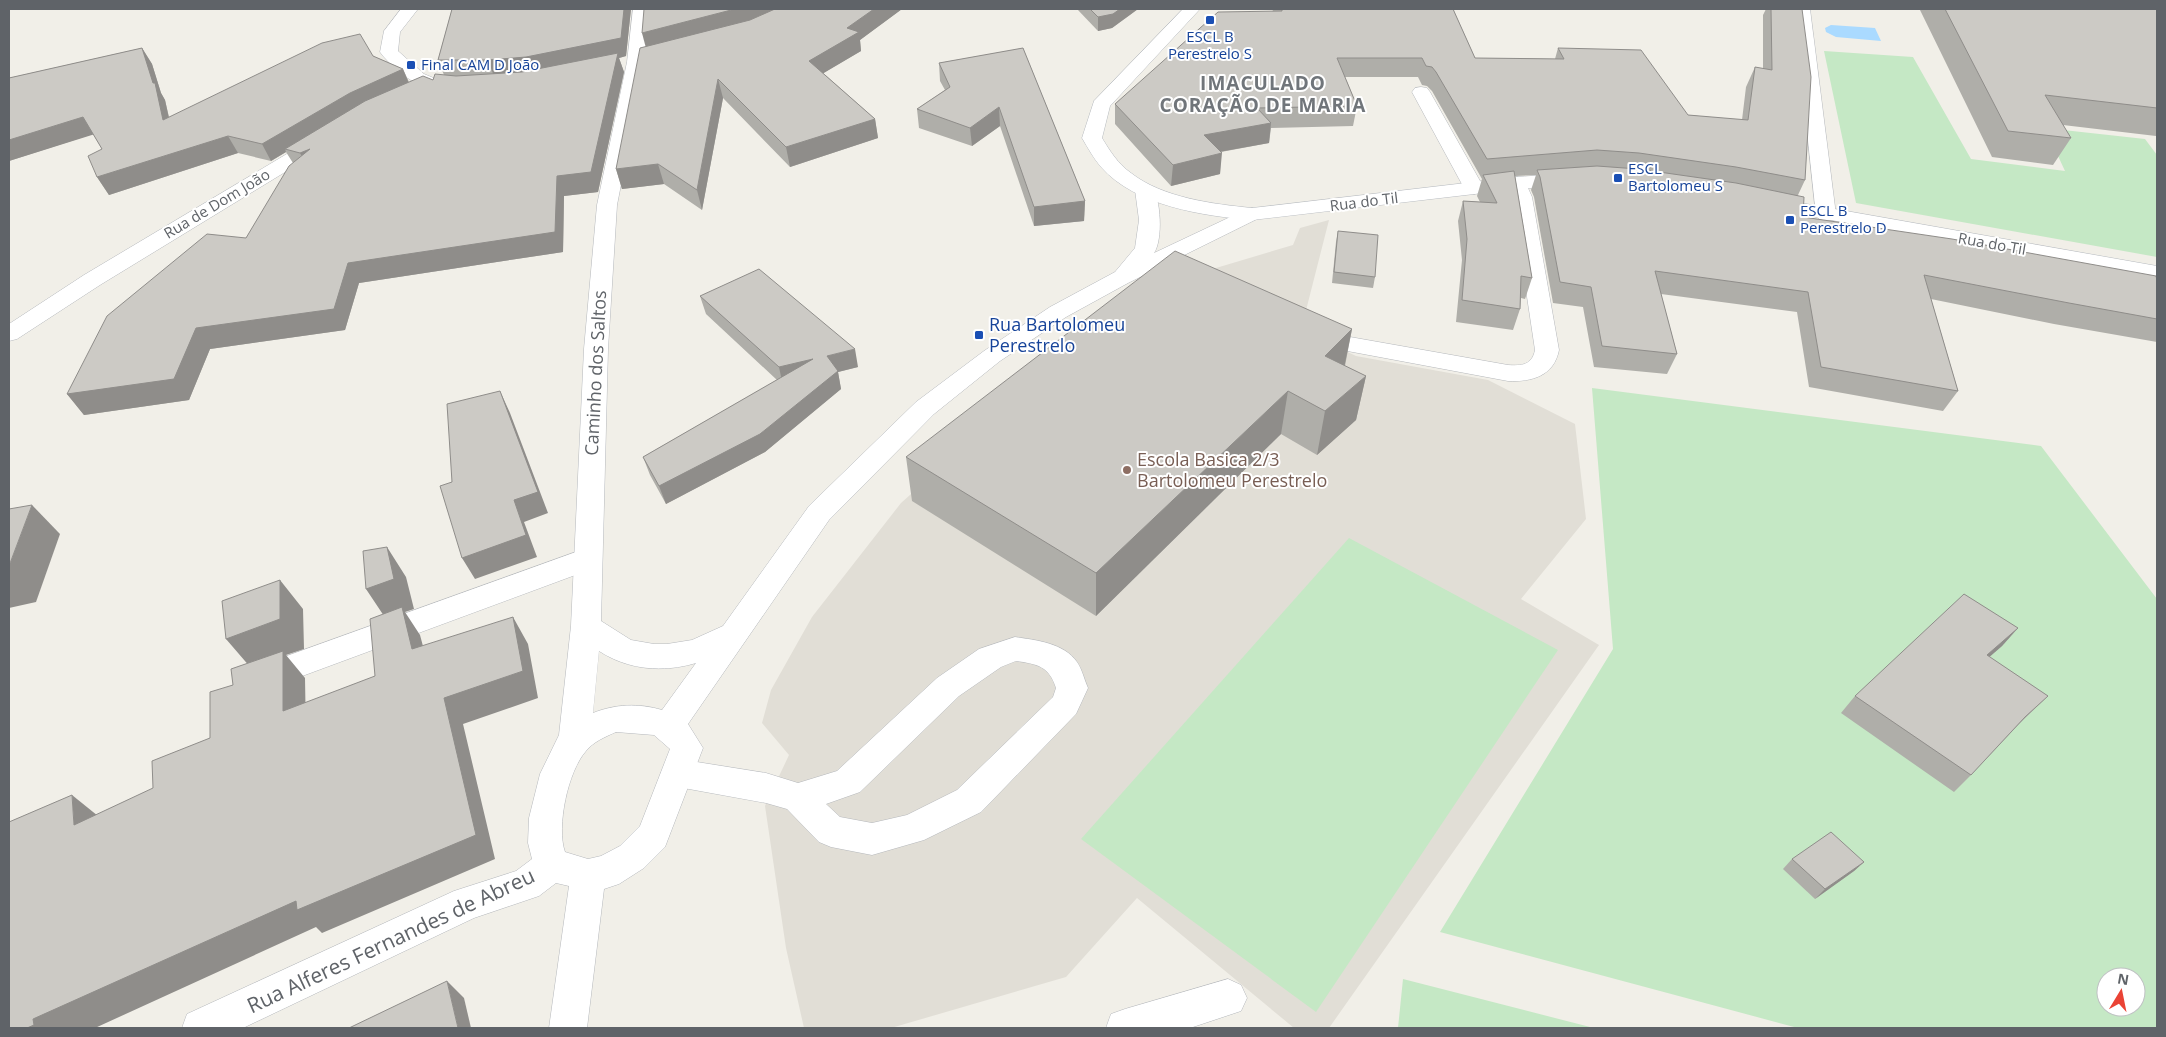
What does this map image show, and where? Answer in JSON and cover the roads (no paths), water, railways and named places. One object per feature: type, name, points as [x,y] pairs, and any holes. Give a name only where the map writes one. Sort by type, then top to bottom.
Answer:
[{"type":"street","points":[[410,9],[392,31],[389,52],[404,70],[432,85],[469,87]]},
{"type":"street","name":"Caminho dos Saltos","points":[[575,740],[586,626],[596,349],[607,205],[636,61],[640,9]]},
{"type":"street","name":"Rua do Til","points":[[1192,9],[1101,105],[1092,138],[1113,168],[1124,178],[1145,190],[1186,204],[1216,211],[1252,214],[1517,183],[1590,178]]},
{"type":"street","points":[[1802,9],[1826,215]]},
{"type":"street","points":[[407,96],[432,85]]},
{"type":"street","points":[[1421,92],[1474,188]]},
{"type":"street","name":"Rua de Dom João","points":[[9,334],[92,280],[340,130]]},
{"type":"street","points":[[1350,345],[1508,373],[1523,374],[1535,371],[1542,365],[1546,358],[1547,350],[1522,197],[1517,183]]},
{"type":"street","points":[[1120,278],[1146,249],[1150,220],[1145,190]]},
{"type":"street","name":"Rua do Til","points":[[1744,199],[2157,273]]},
{"type":"street","points":[[669,726],[819,513],[925,408],[992,356],[1058,312],[1120,278],[1252,214]]},
{"type":"street","points":[[239,687],[587,559]]},
{"type":"street","points":[[586,626],[624,650],[659,658],[689,654],[710,647],[733,634]]},
{"type":"street","points":[[678,773],[766,788],[798,798],[831,831],[872,840],[912,829],[969,801],[1065,705],[1072,688],[1066,671],[1056,660],[1036,652],[1015,649],[990,658],[948,687],[848,782],[798,798]]},
{"type":"street","points":[[613,719],[642,719],[669,726],[680,735],[687,748],[653,836],[632,857],[607,872],[588,876],[552,865],[546,845],[545,828],[548,804],[561,763],[575,740],[613,719]]},
{"type":"street","name":"Rua Alferes Fernandes de Abreu","points":[[201,1028],[467,903],[526,884],[552,865]]},
{"type":"street","points":[[568,1028],[588,876]]},
{"type":"street","points":[[1125,1028],[1228,998]]},
{"type":"water","points":[[1831,25],[1875,28],[1881,41],[1836,37],[1826,32],[1825,28]]},
{"type":"place","name":"ESCL B Perestrelo S","points":[[1210,20]]},
{"type":"place","name":"Final CAM D João","points":[[411,65]]},
{"type":"place","name":"ESCL Bartolomeu S","points":[[1618,178]]},
{"type":"place","name":"ESCL B Perestrelo D","points":[[1790,220]]},
{"type":"place","name":"Rua Bartolomeu Perestrelo","points":[[979,335]]},
{"type":"place","name":"Escola Basica 2/3 Bartolomeu Perestrelo","points":[[1127,470]]},
{"type":"district","name":"IMACULADO CORAÇÃO DE MARIA","points":[[1263,94]]}]
